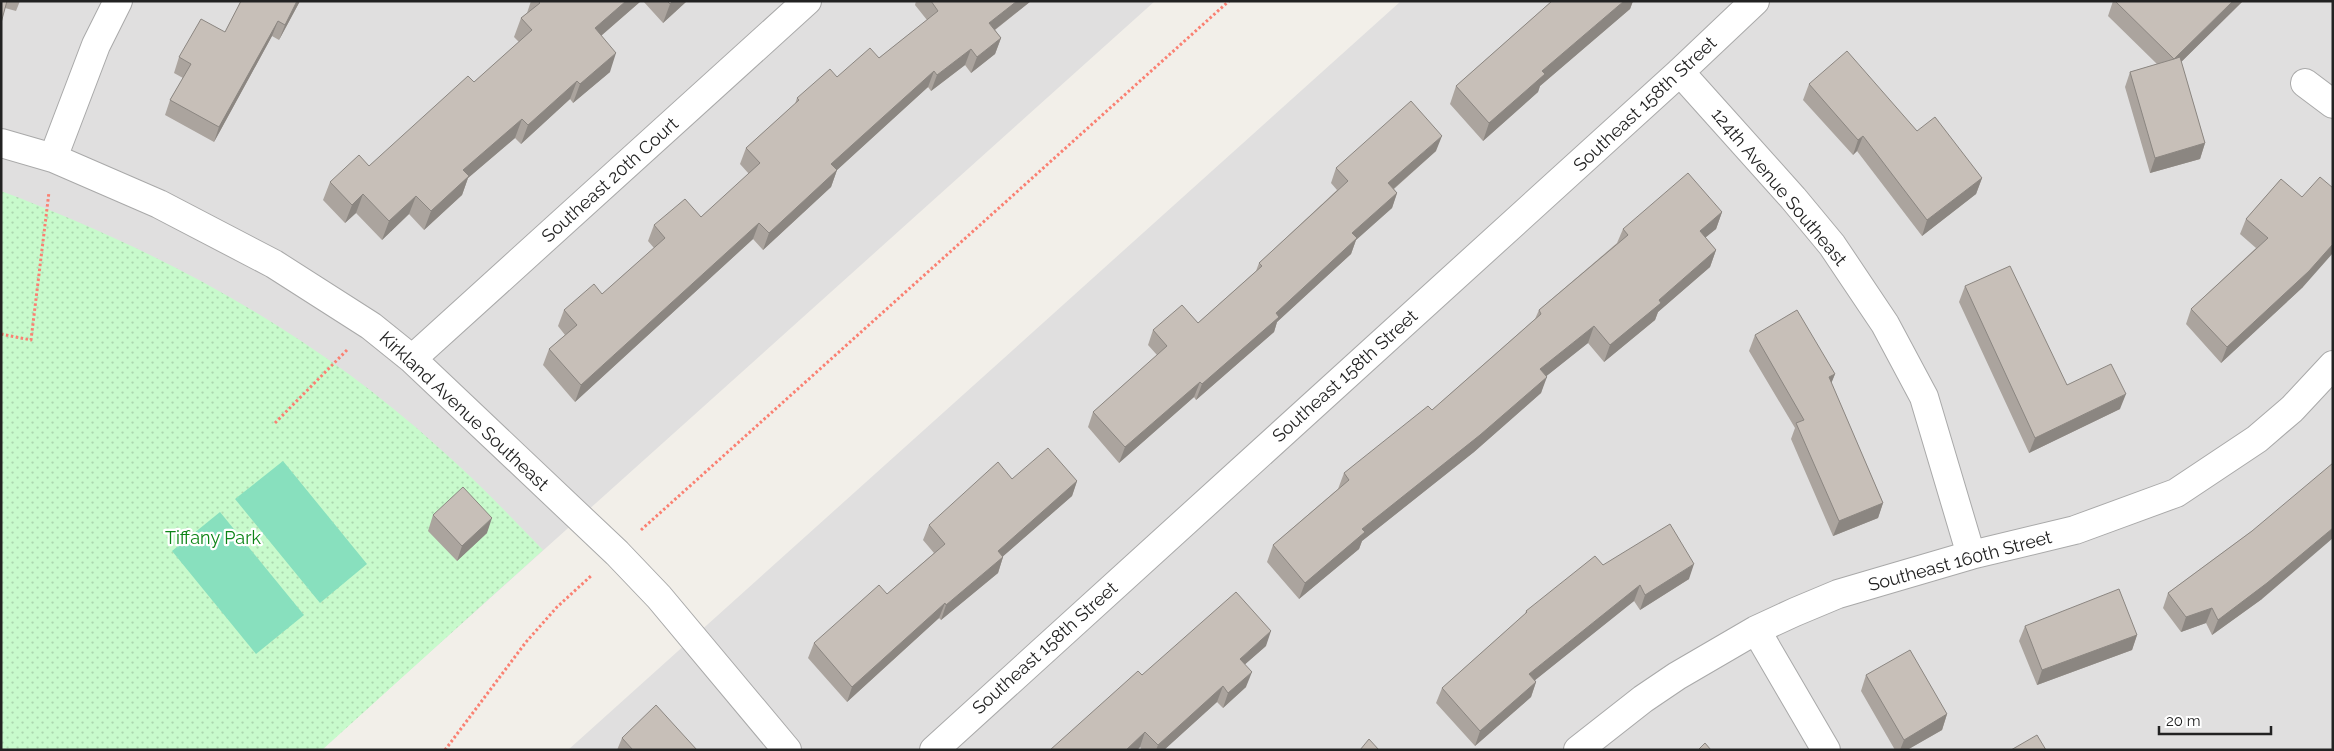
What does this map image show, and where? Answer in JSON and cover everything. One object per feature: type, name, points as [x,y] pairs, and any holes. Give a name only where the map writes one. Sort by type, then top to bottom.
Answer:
[{"type":"street","points":[[53,158],[96,45],[118,1]]},
{"type":"street","name":"Southeast 20th Court","points":[[412,359],[807,1]]},
{"type":"street","name":"Southeast 158th Street","points":[[934,750],[1680,72],[1755,1]]},
{"type":"street","name":"124th Avenue Southeast","points":[[1680,72],[1793,198],[1832,245],[1885,324],[1924,398],[1971,555]]},
{"type":"street","points":[[2306,83],[2333,104]]},
{"type":"street","name":"Kirkland Avenue Southeast","points":[[1,143],[53,158],[159,204],[274,264],[371,326],[412,359],[616,553],[660,598],[787,750]]},
{"type":"street","name":"Southeast 160th Street","points":[[1578,750],[1643,699],[1677,676],[1756,630],[1838,594],[1971,555],[2075,530],[2176,493],[2257,439],[2292,409],[2333,365]]},
{"type":"street","points":[[1756,630],[1826,750]]},
{"type":"path","points":[[445,750],[526,642],[557,607],[1229,1]]},
{"type":"path","points":[[1,334],[30,340],[53,158]]},
{"type":"path","points":[[275,423],[371,326]]},
{"type":"shaded area","name":"Tiffany Park","points":[[1,1],[1155,1],[321,750],[1,750]]},
{"type":"shaded area","points":[[1401,1],[2333,1],[2333,750],[568,750]]},
{"type":"green space","name":"Tiffany Park","points":[[1,191],[119,240],[176,268],[232,298],[286,331],[339,367],[389,405],[492,497],[543,550],[322,750],[1,750]]},
{"type":"green space","points":[[283,461],[367,564],[320,603],[235,499]]},
{"type":"green space","points":[[220,512],[304,615],[256,654],[172,551]]},
{"type":"building","points":[[1,1],[7,1],[1,23]]},
{"type":"building","points":[[241,1],[297,1],[285,25],[278,21],[219,127],[170,100],[191,64],[179,57],[201,19],[225,32]]},
{"type":"building","points":[[538,1],[626,1],[595,28],[616,53],[580,84],[577,81],[528,125],[522,119],[463,170],[469,176],[431,211],[416,196],[389,221],[363,194],[352,205],[330,182],[359,155],[369,166],[468,76],[474,82],[532,30],[521,18],[540,3]]},
{"type":"building","points":[[931,1],[1017,1],[989,23],[1001,38],[977,57],[971,49],[937,75],[934,71],[831,164],[837,170],[769,233],[759,223],[581,385],[549,349],[577,325],[564,310],[594,284],[602,294],[665,238],[654,225],[685,199],[701,217],[760,163],[746,148],[799,100],[797,98],[830,69],[837,77],[870,48],[879,58],[938,11]]},
{"type":"building","points":[[1552,1],[1624,1],[1542,71],[1545,74],[1489,123],[1456,86]]},
{"type":"building","points":[[2115,1],[2233,1],[2174,59]]},
{"type":"building","points":[[1847,51],[1917,131],[1935,117],[1982,178],[1927,220],[1863,136],[1858,140],[1809,84]]},
{"type":"building","points":[[2180,57],[2205,143],[2155,158],[2130,72]]},
{"type":"building","points":[[1411,101],[1442,136],[1388,183],[1397,193],[1352,233],[1357,238],[1276,313],[1279,317],[1202,384],[1200,382],[1125,447],[1093,412],[1167,346],[1153,330],[1182,305],[1198,323],[1262,266],[1259,263],[1348,181],[1336,168]]},
{"type":"building","points":[[1688,173],[1722,212],[1700,231],[1716,250],[1659,300],[1661,303],[1610,345],[1594,326],[1540,369],[1547,377],[1480,435],[1362,529],[1365,532],[1305,583],[1273,545],[1349,480],[1344,473],[1428,406],[1432,410],[1541,314],[1539,310],[1628,235],[1623,229]]},
{"type":"building","points":[[2320,177],[2333,188],[2333,244],[2309,271],[2227,347],[2191,309],[2268,238],[2246,219],[2281,179],[2302,197]]},
{"type":"building","points":[[2010,266],[2067,385],[2111,364],[2126,394],[2035,438],[1965,286]]},
{"type":"building","points":[[1797,310],[1835,374],[1829,377],[1883,503],[1839,521],[1796,423],[1804,420],[1755,335]]},
{"type":"building","points":[[1048,448],[1077,481],[998,551],[1003,557],[946,605],[945,603],[852,687],[814,643],[879,585],[887,594],[945,544],[929,525],[998,462],[1012,479]]},
{"type":"building","points":[[2333,463],[2333,528],[2267,583],[2218,620],[2212,608],[2186,617],[2168,593],[2252,531]]},
{"type":"building","points":[[463,487],[492,518],[462,546],[433,515]]},
{"type":"building","points":[[1670,524],[1694,564],[1645,595],[1640,585],[1529,674],[1536,682],[1480,731],[1442,688],[1526,611],[1595,556],[1603,565]]},
{"type":"building","points":[[2119,589],[2137,635],[2042,670],[2025,626]]},
{"type":"building","points":[[1236,592],[1271,631],[1240,659],[1252,672],[1228,693],[1223,686],[1158,745],[1145,732],[1126,750],[1050,750],[1138,671],[1142,675]]},
{"type":"building","points":[[1910,650],[1947,714],[1904,740],[1866,675]]},
{"type":"building","points":[[656,705],[697,750],[633,750],[622,738]]},
{"type":"building","points":[[2037,735],[2046,750],[2011,750]]},
{"type":"building","points":[[1369,739],[1379,750],[1360,750]]},
{"type":"building","points":[[1705,743],[1711,750],[1698,750]]}]
